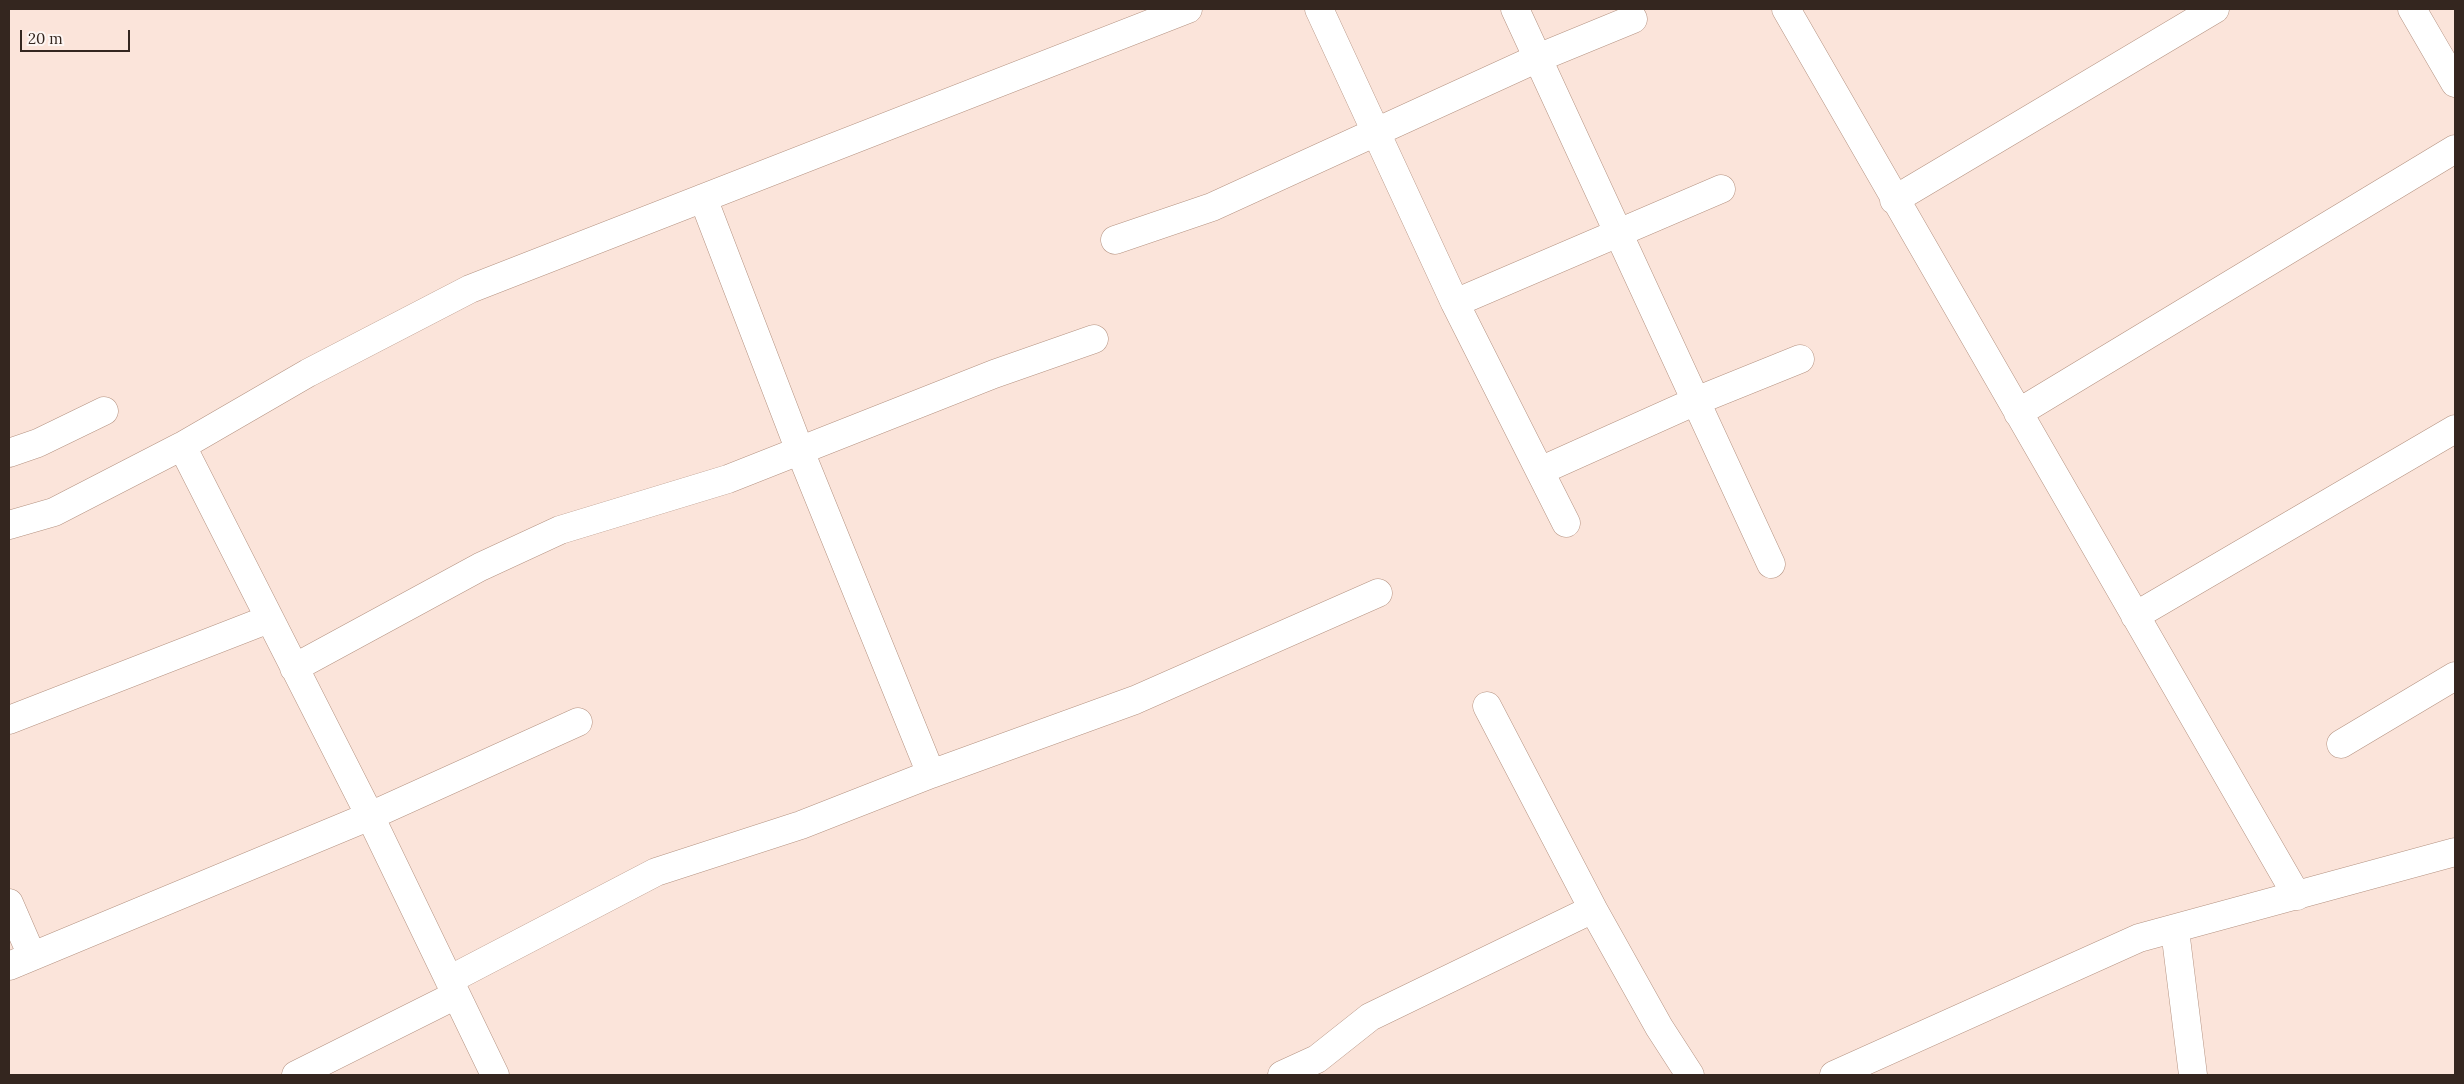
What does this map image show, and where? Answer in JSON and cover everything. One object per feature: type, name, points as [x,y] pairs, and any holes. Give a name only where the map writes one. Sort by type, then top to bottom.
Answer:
[{"type":"street","points":[[9,524],[54,512],[182,446],[308,372],[470,289],[1188,9]]},
{"type":"street","points":[[1319,9],[1378,132],[1455,302],[1566,523]]},
{"type":"street","points":[[1516,9],[1771,564]]},
{"type":"street","points":[[1786,9],[1894,200],[2296,896]]},
{"type":"street","points":[[1894,200],[2215,9]]},
{"type":"street","points":[[2412,9],[2455,83]]},
{"type":"street","points":[[1115,240],[1212,207],[1538,58],[1633,19]]},
{"type":"street","points":[[2018,413],[2455,149]]},
{"type":"street","points":[[1455,302],[1721,189]]},
{"type":"street","points":[[703,198],[800,451],[931,774]]},
{"type":"street","points":[[294,668],[480,567],[560,530],[728,479],[994,374],[1094,339]]},
{"type":"street","points":[[1540,471],[1696,401],[1800,358]]},
{"type":"street","points":[[9,453],[38,443],[104,411]]},
{"type":"street","points":[[2135,616],[2455,429]]},
{"type":"street","points":[[182,446],[370,816],[495,1075]]},
{"type":"street","points":[[296,1075],[656,872],[801,825],[931,774],[1136,700],[1378,593]]},
{"type":"street","points":[[9,720],[269,619]]},
{"type":"street","points":[[2341,744],[2455,676]]},
{"type":"street","points":[[1487,706],[1593,909],[1659,1027],[1690,1075]]},
{"type":"street","points":[[9,904],[20,961],[370,816],[578,722]]},
{"type":"street","points":[[1834,1075],[2139,938],[2175,930],[2455,852]]},
{"type":"street","points":[[1282,1075],[1317,1059],[1370,1017],[1593,909]]},
{"type":"street","points":[[2175,930],[2193,1075]]}]
